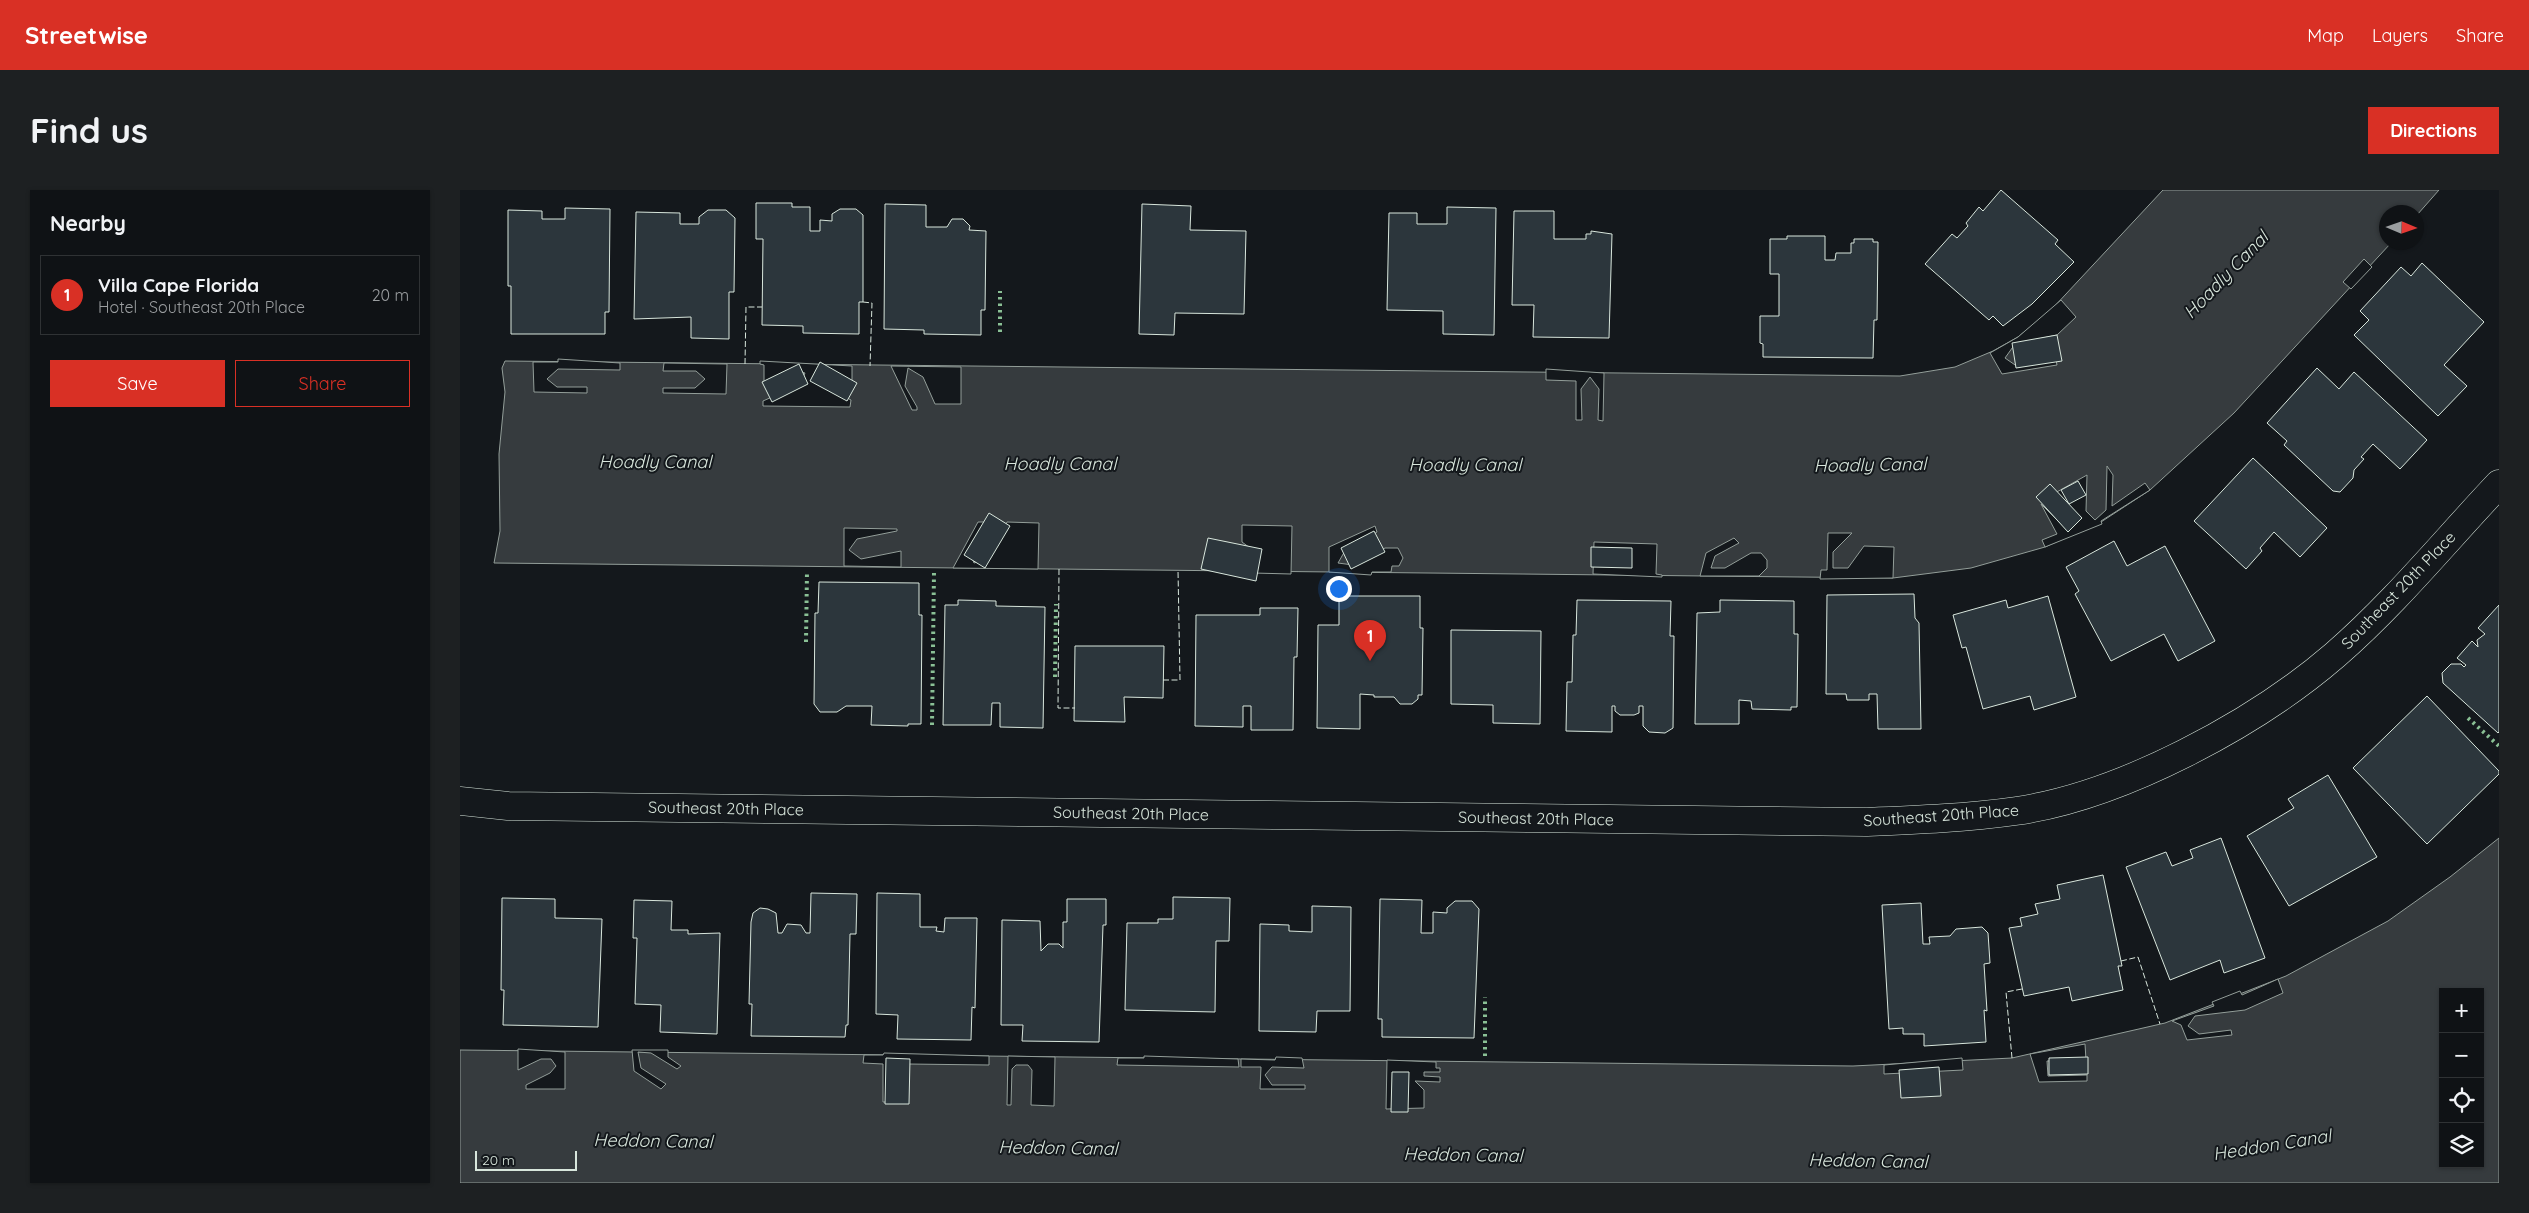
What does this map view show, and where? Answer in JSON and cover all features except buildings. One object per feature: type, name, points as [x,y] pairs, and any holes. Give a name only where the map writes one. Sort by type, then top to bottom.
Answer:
[{"type":"street","name":"Southeast 20th Place","points":[[460,800],[508,806],[1866,822],[1922,820],[2018,810],[2064,800],[2112,785],[2162,764],[2219,734],[2303,680],[2335,655],[2390,603],[2499,484]]},
{"type":"water","name":"Hoadly Canal","points":[[2163,190],[2439,190],[2424,207],[2424,205],[2379,205],[2379,250],[2385,250],[2234,413],[2150,490],[2101,522],[2045,547],[1971,568],[1893,578],[494,563],[500,531],[499,454],[505,392],[502,368],[505,361],[1900,376],[1955,367],[1993,351],[2018,337],[2052,309]]},
{"type":"water","name":"Heddon Canal","points":[[2499,838],[2499,1183],[460,1183],[460,1050],[1853,1066],[2012,1058],[2165,1023],[2286,976],[2388,921],[2450,877]]},
{"type":"pier","points":[[2364,259],[2372,267],[2351,289],[2343,282]]},
{"type":"pier","points":[[2061,300],[2076,317],[2057,335],[2015,344],[2005,358],[2018,367],[2056,360],[2057,365],[2002,374],[1990,353],[2018,337]]},
{"type":"pier","points":[[558,359],[620,363],[620,370],[558,369],[547,379],[557,387],[587,387],[587,393],[534,392],[533,362],[558,362]]},
{"type":"pier","points":[[760,361],[852,366],[852,381],[823,385],[851,400],[850,407],[763,406],[763,401],[799,385],[805,373],[793,370],[764,383],[764,365],[760,364]]},
{"type":"pier","points":[[664,363],[727,364],[726,394],[663,393],[663,388],[695,388],[705,379],[696,371],[663,371]]},
{"type":"pier","points":[[891,366],[961,367],[961,404],[935,404],[923,377],[908,368],[905,386],[917,407],[917,410],[912,410]]},
{"type":"pier","points":[[1546,369],[1604,373],[1603,421],[1598,420],[1599,389],[1590,377],[1581,389],[1582,420],[1576,420],[1576,381],[1546,380]]},
{"type":"pier","points":[[2107,466],[2113,475],[2112,506],[2145,483],[2150,490],[2101,521],[2102,524],[2045,547],[2042,540],[2057,534],[2041,504],[2062,525],[2055,493],[2087,475],[2086,511],[2095,520],[2106,510]]},
{"type":"pier","points":[[978,522],[986,522],[970,551],[974,563],[987,559],[1007,522],[1039,523],[1038,569],[953,568]]},
{"type":"pier","points":[[1242,525],[1292,526],[1291,574],[1253,573],[1258,554],[1242,542]]},
{"type":"pier","points":[[1375,526],[1377,532],[1346,549],[1338,563],[1353,565],[1385,548],[1398,548],[1403,558],[1399,566],[1392,566],[1391,572],[1372,572],[1371,575],[1329,572],[1329,547]]},
{"type":"pier","points":[[844,528],[897,529],[897,531],[857,539],[849,550],[861,559],[901,551],[901,567],[844,566]]},
{"type":"pier","points":[[1828,533],[1852,533],[1833,552],[1833,568],[1848,568],[1864,546],[1894,547],[1893,578],[1820,579],[1821,570],[1827,570]]},
{"type":"pier","points":[[1734,538],[1739,543],[1715,556],[1711,568],[1725,568],[1751,553],[1761,553],[1767,560],[1767,568],[1759,576],[1700,576],[1706,553]]},
{"type":"pier","points":[[1594,542],[1657,544],[1656,574],[1662,575],[1662,577],[1593,574]]},
{"type":"pier","points":[[2278,979],[2283,993],[2245,1010],[2195,1016],[2188,1026],[2199,1034],[2231,1030],[2232,1035],[2187,1040],[2181,1025],[2172,1021],[2214,1006],[2212,1002],[2240,991],[2242,995]]},
{"type":"pier","points":[[2085,1044],[2086,1060],[2047,1061],[2048,1076],[2087,1075],[2087,1081],[2039,1082],[2030,1054]]},
{"type":"pier","points":[[518,1049],[565,1052],[565,1089],[526,1089],[526,1085],[550,1073],[556,1066],[551,1059],[541,1059],[518,1070]]},
{"type":"pier","points":[[632,1050],[668,1050],[668,1057],[681,1066],[677,1069],[651,1053],[638,1052],[641,1068],[666,1084],[661,1089],[634,1071]]},
{"type":"pier","points":[[884,1053],[989,1056],[989,1065],[908,1064],[888,1102],[883,1102],[883,1064],[863,1063],[864,1055],[883,1055]]},
{"type":"pier","points":[[1008,1056],[1055,1057],[1054,1106],[1031,1105],[1032,1070],[1028,1065],[1016,1065],[1012,1069],[1011,1105],[1007,1105]]},
{"type":"pier","points":[[1144,1056],[1238,1059],[1239,1067],[1117,1065],[1118,1058],[1144,1058]]},
{"type":"pier","points":[[1276,1057],[1302,1058],[1304,1068],[1272,1067],[1265,1075],[1272,1085],[1305,1085],[1305,1089],[1260,1089],[1261,1067],[1241,1067],[1241,1059],[1275,1060]]},
{"type":"pier","points":[[1962,1058],[1963,1070],[1884,1074],[1884,1065]]},
{"type":"pier","points":[[1387,1060],[1436,1062],[1436,1068],[1440,1068],[1440,1072],[1424,1072],[1424,1076],[1440,1077],[1440,1082],[1415,1081],[1424,1090],[1424,1108],[1386,1109]]},
{"type":"hedge","points":[[1000,291],[1000,332]]},
{"type":"hedge","points":[[806,642],[807,571]]},
{"type":"hedge","points":[[932,725],[934,572]]},
{"type":"hedge","points":[[1055,677],[1056,604]]},
{"type":"hedge","points":[[2468,718],[2499,746]]},
{"type":"hedge","points":[[1485,997],[1485,1056]]},
{"type":"fence","points":[[863,302],[872,303],[870,366]]},
{"type":"fence","points":[[745,364],[746,307],[762,307]]},
{"type":"fence","points":[[1059,569],[1058,708],[1075,708]]},
{"type":"fence","points":[[1163,680],[1180,680],[1178,570]]},
{"type":"fence","points":[[2121,961],[2138,957],[2160,1024]]},
{"type":"fence","points":[[2012,1058],[2006,992],[2022,989]]},
{"type":"place","name":"Villa Cape Florida","points":[[1370,661]]}]
